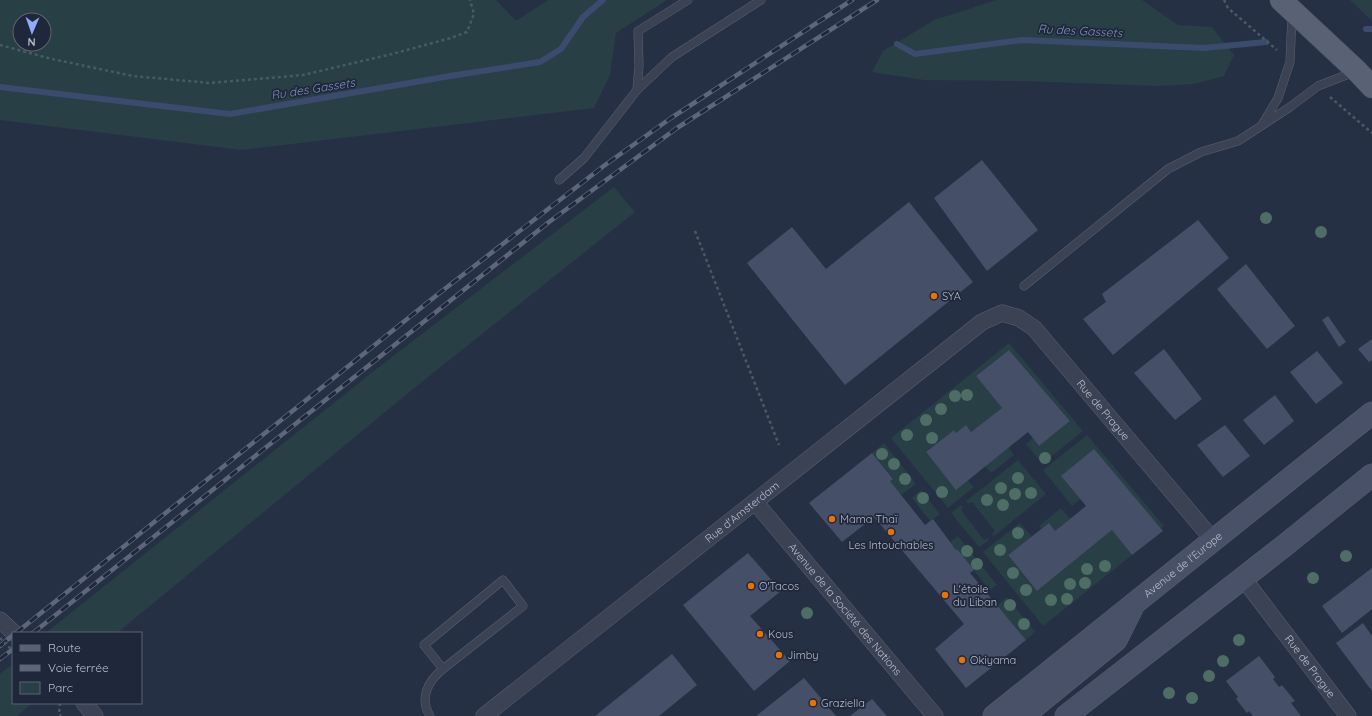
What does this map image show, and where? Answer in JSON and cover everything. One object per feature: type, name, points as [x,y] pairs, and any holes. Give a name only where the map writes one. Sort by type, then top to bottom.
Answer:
[{"type":"main road","points":[[1287,6],[1364,76],[1372,87]]},
{"type":"main road","name":"Avenue de l'Europe","points":[[994,716],[1372,413]]},
{"type":"main road","points":[[1066,716],[1372,475]]},
{"type":"main road","points":[[1023,716],[1116,640],[1135,602]]},
{"type":"street","name":"Rue d'Amsterdam","points":[[484,716],[982,322],[1002,313]]},
{"type":"street","name":"Rue de Prague","points":[[1002,313],[1019,318],[1034,328],[1212,540]]},
{"type":"street","name":"Avenue de la Société des Nations","points":[[755,502],[935,716]]},
{"type":"street","name":"Rue de Prague","points":[[1243,578],[1348,716]]},
{"type":"street","points":[[0,620],[13,632]]},
{"type":"street","points":[[85,704],[95,716]]},
{"type":"lane","points":[[637,90],[639,66],[638,31],[688,0]]},
{"type":"lane","points":[[559,180],[584,158],[637,90],[672,57],[761,0]]},
{"type":"lane","points":[[1262,126],[1278,98],[1290,62],[1287,6]]},
{"type":"lane","points":[[1024,286],[1168,169],[1201,152],[1238,141],[1262,126],[1318,86],[1364,76]]},
{"type":"lane","points":[[430,716],[426,709],[426,689],[433,677],[523,606],[503,580],[424,645],[443,669]]},
{"type":"path","points":[[0,45],[52,59],[133,76],[210,83],[303,75],[392,54],[466,32],[474,14],[470,0]]},
{"type":"path","points":[[695,231],[779,445]]},
{"type":"path","points":[[0,638],[12,650]]},
{"type":"path","points":[[60,704],[59,714],[61,716]]},
{"type":"green space","points":[[0,0],[496,0],[516,21],[548,0],[667,0],[616,33],[610,75],[594,108],[241,150],[0,120]]},
{"type":"green space","points":[[997,0],[1142,0],[1178,25],[1212,27],[1234,55],[1224,76],[1194,84],[1158,86],[1024,81],[924,80],[872,72],[883,51],[934,20]]},
{"type":"green space","points":[[1350,0],[1372,0],[1372,21]]},
{"type":"green space","points":[[614,187],[635,212],[418,385],[118,632],[48,632],[48,631],[384,363]]},
{"type":"green space","points":[[1009,343],[1083,431],[1042,464],[1026,444],[1033,438],[1039,446],[1070,421],[1009,350],[976,376],[1002,408],[971,432],[966,425],[956,433],[954,430],[926,452],[956,489],[968,480],[974,487],[948,508],[891,438]]},
{"type":"green space","points":[[1087,435],[1164,526],[1161,528],[1061,476],[1080,499],[1072,506],[1043,470]]},
{"type":"green space","points":[[884,443],[916,484],[901,495],[890,481],[893,478],[872,453]]},
{"type":"green space","points":[[1008,447],[1014,455],[991,473],[985,466]]},
{"type":"green space","points":[[1018,460],[1046,494],[994,536],[992,534],[995,531],[972,502],[968,504],[966,501]]},
{"type":"green space","points":[[921,490],[940,514],[930,521],[912,498]]},
{"type":"green space","points":[[961,505],[963,508],[961,510],[984,540],[987,538],[989,540],[979,547],[951,513]]},
{"type":"green space","points":[[1061,508],[1070,519],[1055,531],[1049,523],[1041,529],[1039,526]]},
{"type":"green space","points":[[1020,523],[1032,536],[1008,555],[1037,591],[1112,530],[1132,555],[1043,626],[983,552]]},
{"type":"green space","points":[[958,536],[997,585],[990,590],[950,542]]},
{"type":"green space","points":[[1007,597],[1035,632],[1026,640],[997,606]]},
{"type":"green space","points":[[10,666],[12,668],[12,704],[31,704],[17,716],[0,716],[0,674]]},
{"type":"building","points":[[982,160],[1038,230],[987,271],[934,198]]},
{"type":"building","points":[[909,202],[973,282],[845,385],[747,263],[792,227],[826,269]]},
{"type":"building","points":[[1198,220],[1229,258],[1113,355],[1083,319],[1106,302],[1102,294]]},
{"type":"building","points":[[1246,264],[1295,326],[1267,349],[1217,289]]},
{"type":"building","points":[[1328,316],[1346,342],[1339,347],[1322,320]]},
{"type":"building","points":[[1372,339],[1372,360],[1369,362],[1358,349]]},
{"type":"building","points":[[1164,349],[1202,399],[1175,420],[1134,373]]},
{"type":"building","points":[[1009,350],[1070,421],[1039,446],[1028,432],[956,490],[926,452],[954,430],[956,433],[966,425],[971,432],[1002,408],[976,376]]},
{"type":"building","points":[[1317,351],[1343,383],[1316,404],[1290,372]]},
{"type":"building","points":[[1275,395],[1294,421],[1264,445],[1243,420]]},
{"type":"building","points":[[1225,425],[1250,456],[1223,477],[1197,445]]},
{"type":"building","points":[[1094,449],[1163,531],[1132,555],[1112,530],[1037,591],[1008,555],[1049,523],[1055,531],[1086,506],[1061,476]]},
{"type":"building","points":[[872,453],[893,479],[890,481],[925,525],[933,519],[956,550],[957,549],[974,570],[970,573],[1026,640],[966,688],[935,649],[964,624],[874,517],[842,542],[809,503]]},
{"type":"building","points":[[748,553],[781,591],[750,616],[790,661],[754,691],[683,605]]},
{"type":"building","points":[[1372,568],[1372,609],[1342,633],[1322,606]]},
{"type":"building","points":[[1363,623],[1372,636],[1372,691],[1336,643]]},
{"type":"building","points":[[672,654],[697,685],[659,716],[595,716]]},
{"type":"building","points":[[1259,656],[1275,677],[1273,679],[1279,687],[1282,685],[1295,701],[1291,703],[1301,716],[1253,716],[1249,711],[1247,713],[1236,699],[1238,697],[1226,681]]},
{"type":"building","points":[[804,678],[836,716],[756,716]]},
{"type":"building","points":[[872,699],[887,716],[850,716]]},
{"type":"waterway","name":"Ru des Gassets","points":[[0,87],[230,114],[540,62],[561,49],[583,17],[603,0]]},
{"type":"waterway","name":"Ru des Gassets","points":[[1366,29],[1372,29]]},
{"type":"waterway","name":"Ru des Gassets","points":[[897,44],[915,54],[1022,40],[1204,48],[1266,42]]},
{"type":"railway","points":[[17,632],[442,291],[605,165],[671,118],[852,0]]},
{"type":"railway","points":[[34,632],[549,222],[677,128],[877,0]]},
{"type":"railway","points":[[0,646],[12,636]]},
{"type":"railway","points":[[0,659],[12,650]]},
{"type":"place","name":"SYA","points":[[934,296]]},
{"type":"place","name":"Mama Thaï","points":[[832,519]]},
{"type":"place","name":"Les Intouchables","points":[[891,532]]},
{"type":"place","name":"O'Tacos","points":[[751,586]]},
{"type":"place","name":"L'étoile du Liban","points":[[945,595]]},
{"type":"place","name":"Kous","points":[[760,634]]},
{"type":"place","name":"Jimby","points":[[779,655]]},
{"type":"place","name":"Okiyama","points":[[962,660]]},
{"type":"place","name":"Graziella","points":[[813,703]]}]
